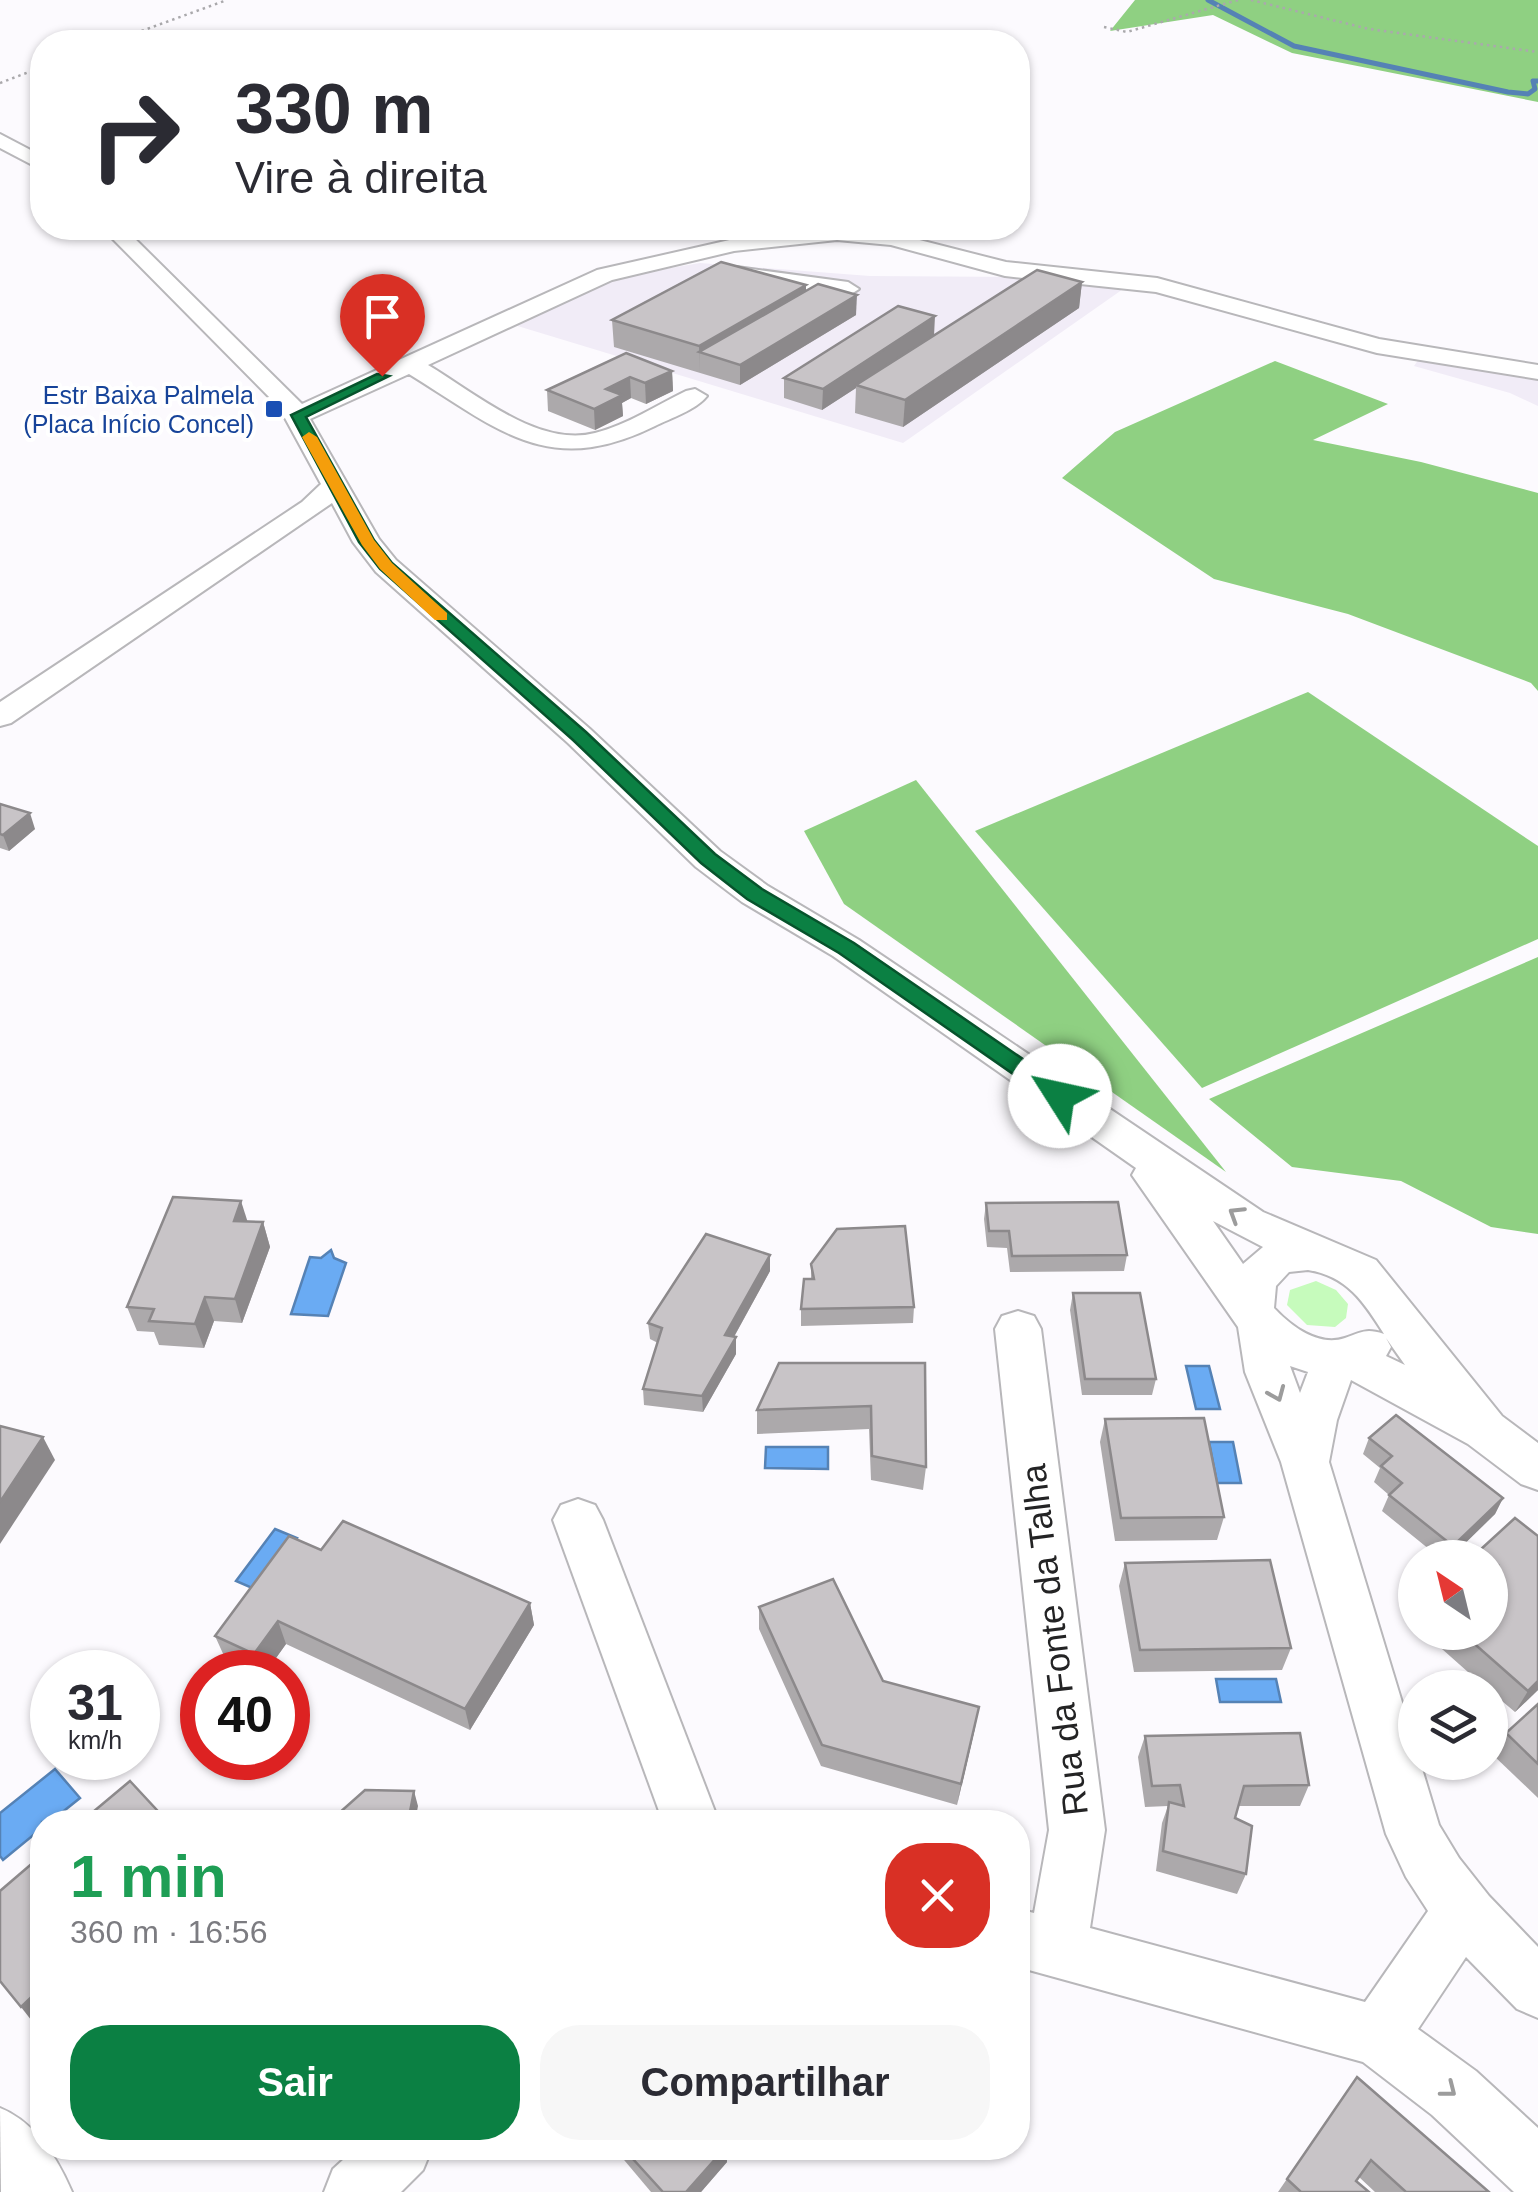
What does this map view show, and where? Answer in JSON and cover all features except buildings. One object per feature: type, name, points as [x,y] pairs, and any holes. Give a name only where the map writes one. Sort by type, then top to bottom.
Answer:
[{"type":"street","points":[[0,140],[30,157]]},
{"type":"street","points":[[124,240],[260,372],[298,415],[335,485],[386,566],[580,736],[708,858],[754,894],[846,948],[1248,1223],[1362,1272],[1435,1372],[1486,1430]]},
{"type":"street","points":[[298,415],[605,275],[694,252],[776,240]]},
{"type":"street","points":[[896,240],[1005,270],[1129,280],[1188,291],[1402,350],[1538,372]]},
{"type":"street","points":[[556,295],[685,270],[848,288]]},
{"type":"street","points":[[1402,350],[1424,361],[1538,385]]},
{"type":"street","points":[[410,364],[548,441],[578,444],[608,436],[695,396]]},
{"type":"street","points":[[510,421],[544,406]]},
{"type":"street","points":[[0,716],[312,508],[335,485]]},
{"type":"street","points":[[1122,1138],[1185,1214],[1256,1315],[1293,1349],[1341,1357],[1486,1430],[1538,1470]]},
{"type":"street","points":[[1324,1255],[1284,1256],[1256,1275],[1251,1290],[1268,1372],[1305,1462],[1414,1834],[1431,1871],[1461,1912],[1538,1988]]},
{"type":"street","points":[[1305,1462],[1313,1420],[1341,1357],[1376,1342],[1387,1316],[1384,1301]]},
{"type":"street","name":"Rua da Fonte da Talha","points":[[1018,1329],[1077,1830],[1038,1944]]},
{"type":"street","points":[[578,1520],[687,1810]]},
{"type":"street","points":[[1378,2036],[1461,1912]]},
{"type":"street","points":[[1038,1944],[1378,2036],[1454,2094],[1538,2171]]},
{"type":"street","points":[[0,2139],[40,2192]]},
{"type":"street","points":[[356,2192],[389,2160]]},
{"type":"path","points":[[143,30],[227,0]]},
{"type":"path","points":[[1104,27],[1127,32],[1238,0]]},
{"type":"path","points":[[1250,0],[1370,29],[1538,52]]},
{"type":"path","points":[[0,83],[30,72]]},
{"type":"shaded area","points":[[700,263],[870,276],[1038,277],[1126,287],[903,443],[511,324],[617,277]]},
{"type":"shaded area","points":[[1421,356],[1538,375],[1538,406],[1510,393],[1414,366]]},
{"type":"green space","points":[[1135,0],[1538,0],[1538,102],[1292,53],[1213,15],[1110,31]]},
{"type":"green space","points":[[1275,361],[1388,404],[1313,440],[1421,462],[1538,493],[1538,691],[1531,683],[1348,614],[1214,579],[1062,478],[1115,432]]},
{"type":"green space","points":[[1308,692],[1538,846],[1538,939],[1202,1088],[975,831]]},
{"type":"green space","points":[[916,780],[1226,1172],[844,904],[804,831]]},
{"type":"green space","points":[[1538,957],[1538,1234],[1491,1227],[1401,1181],[1292,1167],[1209,1099]]},
{"type":"green space","points":[[1316,1281],[1336,1290],[1348,1304],[1346,1318],[1335,1327],[1307,1325],[1287,1305],[1290,1290]]},
{"type":"water","points":[[331,1250],[334,1258],[346,1263],[328,1316],[291,1314],[310,1257],[321,1258]]},
{"type":"water","points":[[1186,1366],[1209,1366],[1220,1409],[1196,1409]]},
{"type":"water","points":[[1209,1442],[1233,1442],[1241,1483],[1217,1483]]},
{"type":"water","points":[[766,1447],[828,1447],[828,1469],[765,1468]]},
{"type":"water","points":[[275,1529],[297,1538],[259,1591],[236,1581]]},
{"type":"water","points":[[1216,1679],[1276,1679],[1281,1702],[1220,1702]]},
{"type":"water","points":[[41,1780],[64,1780],[80,1798],[65,1810],[30,1810],[30,1838],[3,1860],[0,1813]]},
{"type":"waterway","points":[[1208,0],[1294,46],[1508,92],[1528,94],[1535,89],[1533,81],[1538,81]]},
{"type":"slow traffic","points":[[309,437],[367,542],[386,566],[441,617]]},
{"type":"place","name":"Estr Baixa Palmela (Placa Início Concel)","points":[[274,409]]},
{"type":"route","points":[[382,376],[298,415],[367,542],[386,566],[580,736],[708,858],[754,894],[846,948],[1060,1096]]}]
